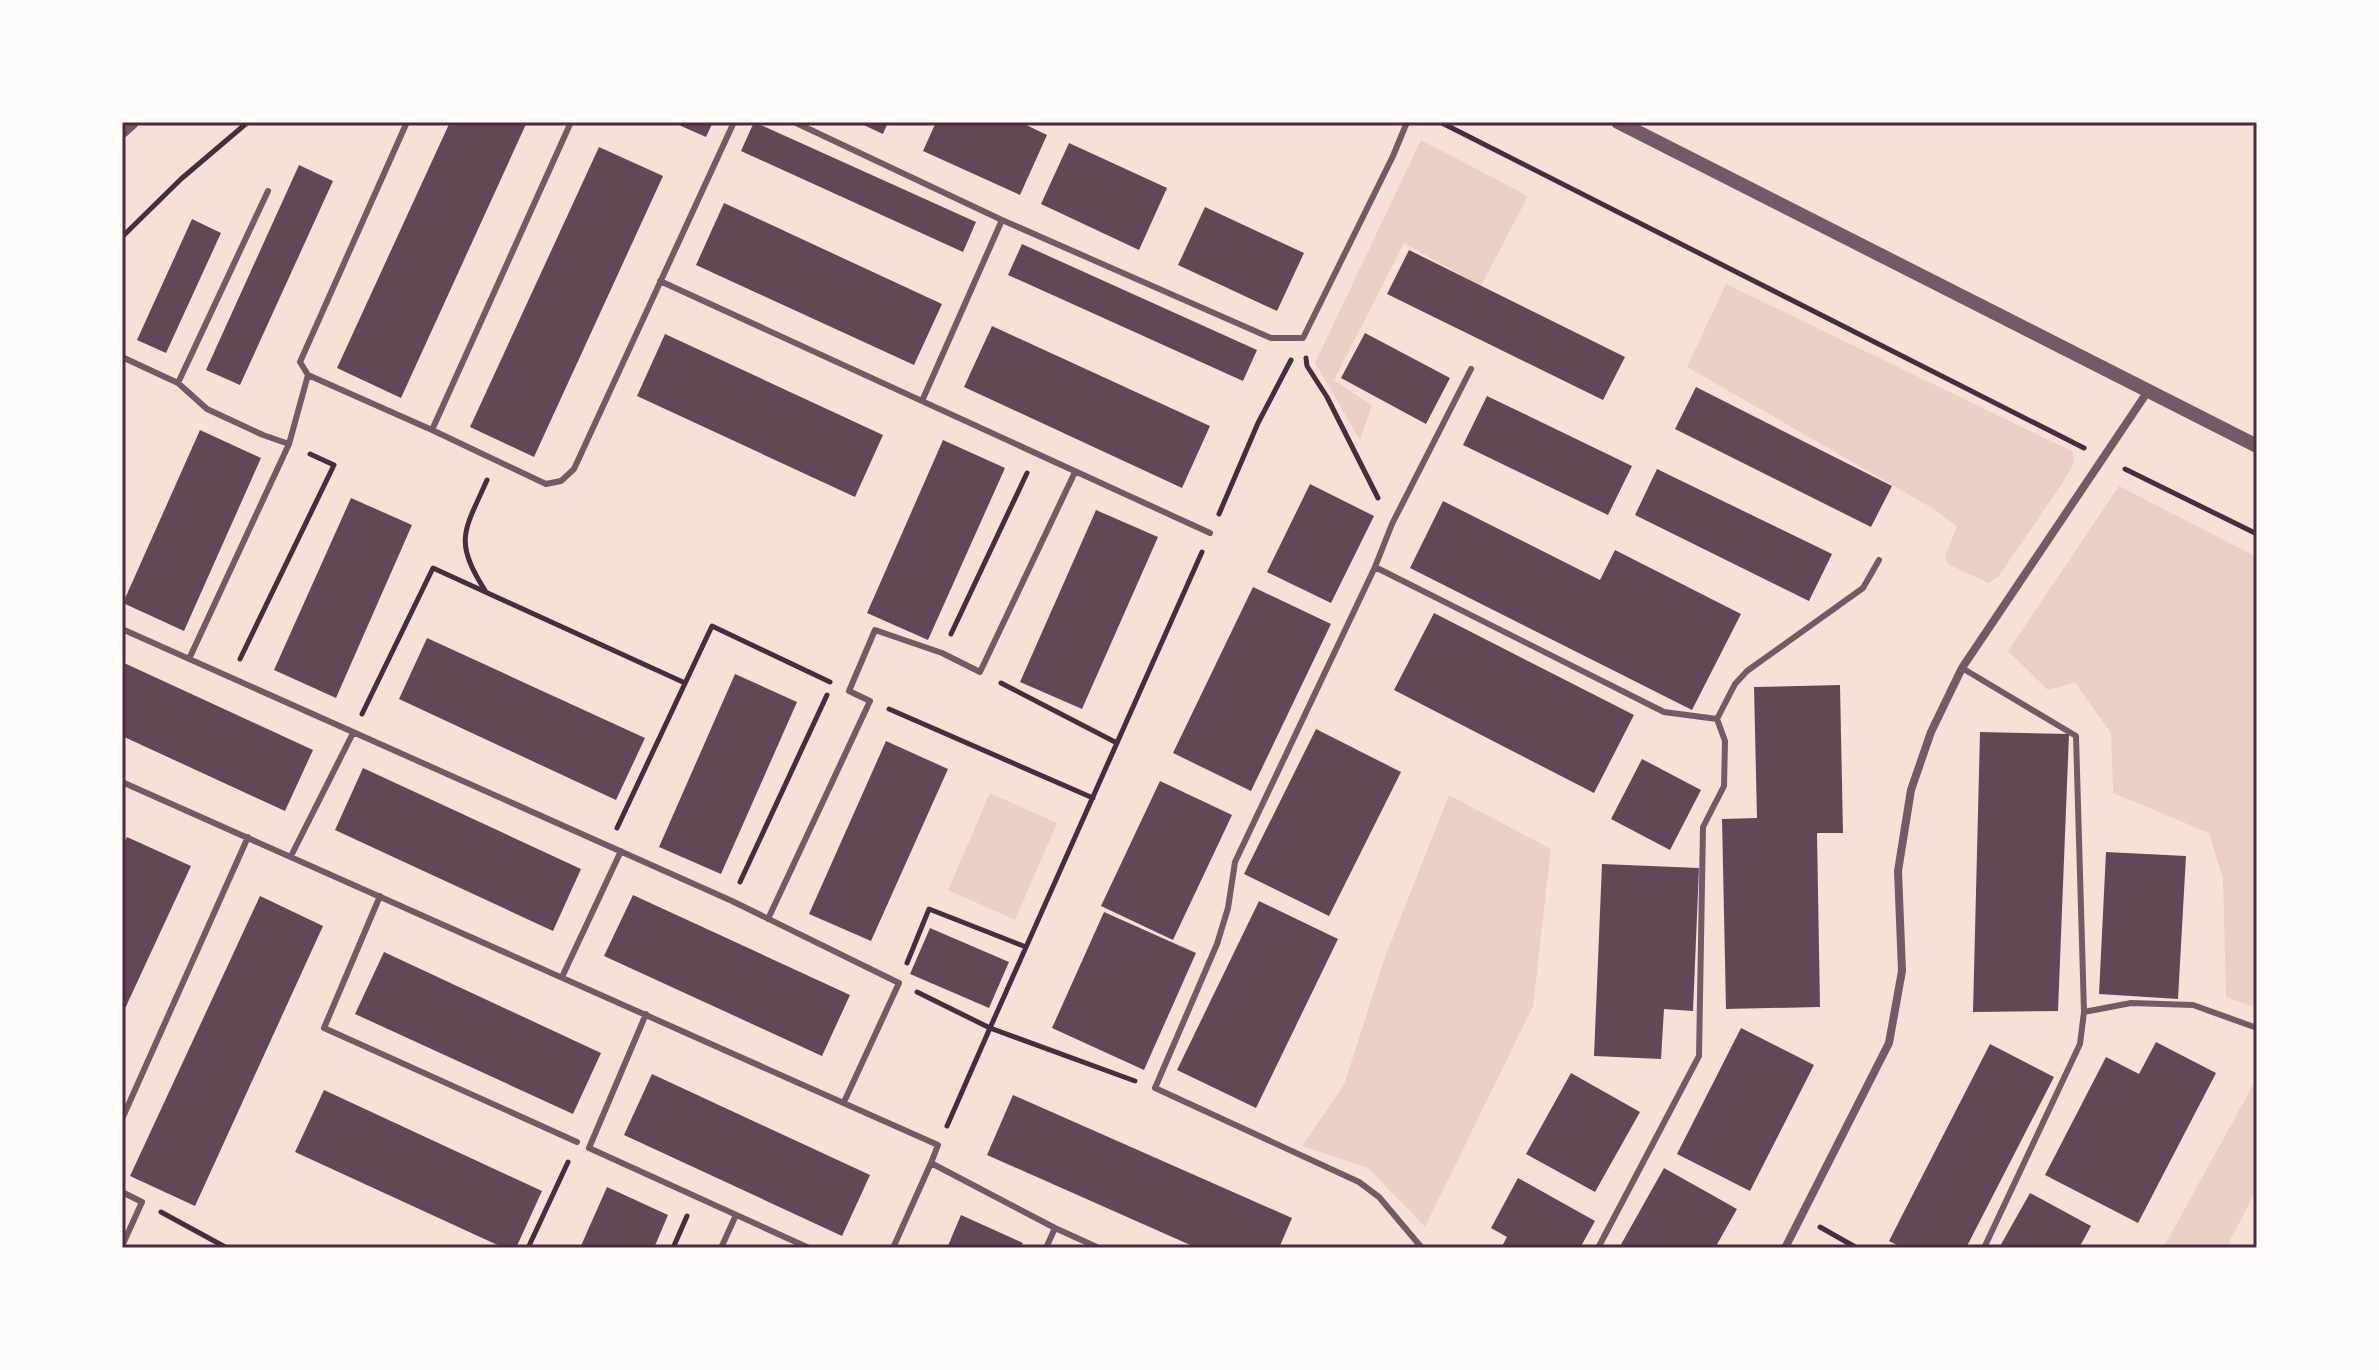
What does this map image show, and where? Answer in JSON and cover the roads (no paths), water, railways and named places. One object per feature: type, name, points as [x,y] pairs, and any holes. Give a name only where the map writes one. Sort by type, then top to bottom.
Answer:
[{"type":"street","points":[[122,131],[132,122]]},
{"type":"street","points":[[1618,122],[2257,446]]},
{"type":"street","points":[[1785,1248],[1889,1043],[1902,971],[1898,871],[1911,790],[1931,732],[1962,668],[2148,391]]},
{"type":"lane","points":[[407,122],[300,362],[308,375],[546,484],[561,481],[574,469],[734,122]]},
{"type":"lane","points":[[432,430],[571,122]]},
{"type":"lane","points":[[794,122],[1002,220],[1271,338],[1303,338],[1407,122]]},
{"type":"lane","points":[[178,383],[268,191]]},
{"type":"lane","points":[[922,401],[1002,220]]},
{"type":"lane","points":[[660,281],[1210,533]]},
{"type":"lane","points":[[122,357],[178,383],[207,409],[289,444]]},
{"type":"lane","points":[[1422,1248],[1379,1197],[1359,1182],[1155,1088],[1217,944],[1228,908],[1235,862],[1375,567],[1392,524],[1471,369]]},
{"type":"lane","points":[[189,659],[289,444],[308,375]]},
{"type":"lane","points":[[768,919],[870,701],[849,691],[875,630],[942,653],[980,672],[1075,472]]},
{"type":"lane","points":[[1598,1248],[1699,1056],[1703,827],[1724,786],[1725,741],[1717,719],[1735,684],[1747,671],[1863,588],[1879,560]]},
{"type":"lane","points":[[1375,567],[1664,712],[1717,719]]},
{"type":"lane","points":[[122,629],[732,901],[899,983],[844,1102]]},
{"type":"lane","points":[[1962,668],[2076,736],[2084,1012],[2080,1044],[1984,1248]]},
{"type":"lane","points":[[291,856],[353,733]]},
{"type":"lane","points":[[122,782],[938,1145],[893,1248]]},
{"type":"lane","points":[[122,1119],[248,837]]},
{"type":"lane","points":[[562,977],[621,851]]},
{"type":"lane","points":[[380,896],[324,1028],[577,1142]]},
{"type":"lane","points":[[2084,1012],[2131,1003],[2193,1005],[2257,1028]]},
{"type":"lane","points":[[646,1014],[589,1148],[809,1248]]},
{"type":"lane","points":[[931,1163],[1099,1248]]},
{"type":"lane","points":[[122,1192],[142,1202],[122,1246]]},
{"type":"lane","points":[[721,1248],[736,1215]]},
{"type":"lane","points":[[1046,1248],[1055,1228]]}]
